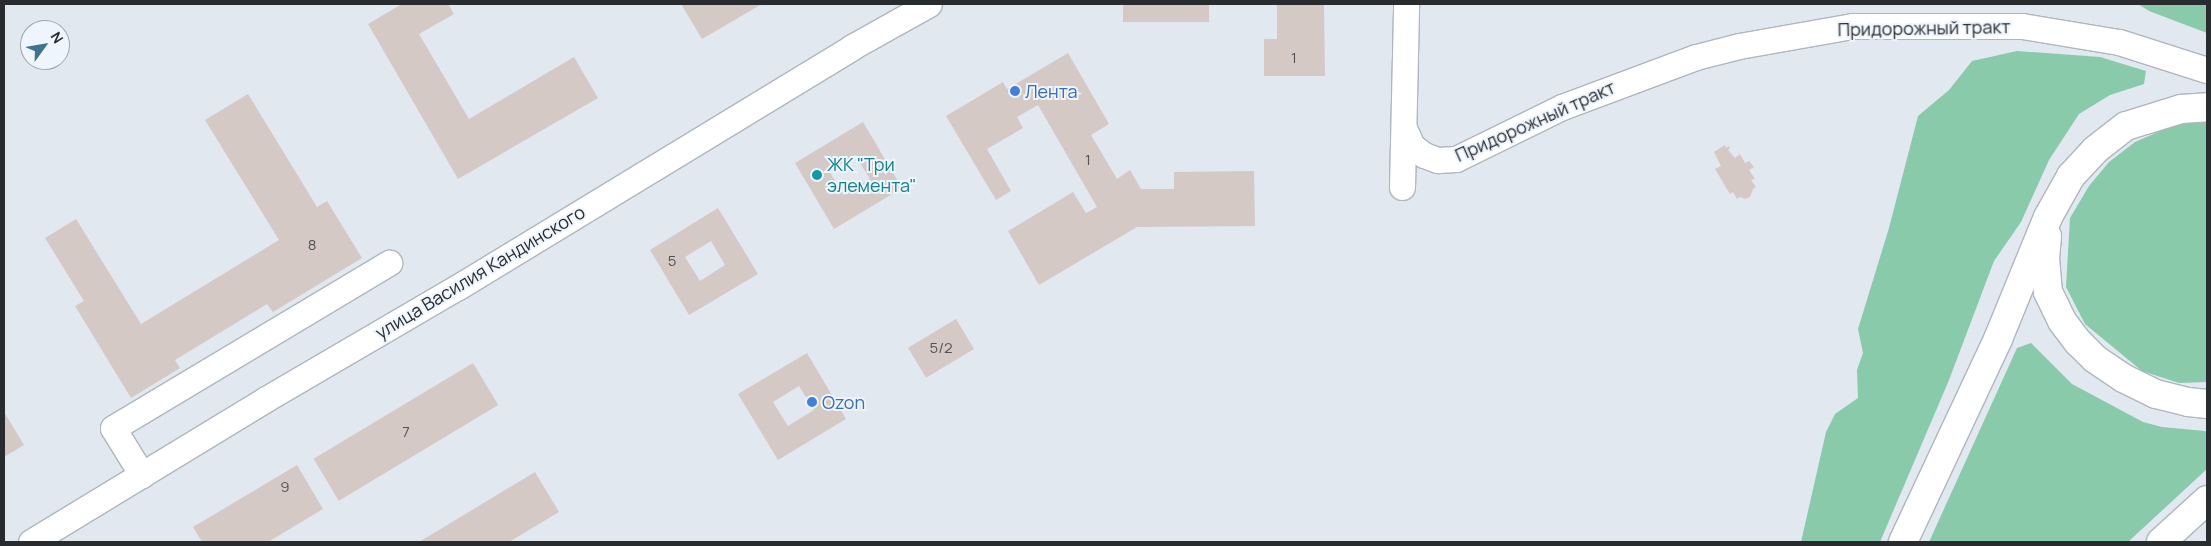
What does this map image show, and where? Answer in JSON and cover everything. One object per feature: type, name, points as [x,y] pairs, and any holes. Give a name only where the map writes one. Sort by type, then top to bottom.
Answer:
[{"type":"main road","points":[[1903,542],[1998,339],[2048,217],[2071,176],[2095,150],[2126,126],[2181,109],[2207,107]]},
{"type":"main road","points":[[2048,217],[2045,258],[2048,292],[2062,321],[2078,342],[2095,358],[2123,378],[2156,394],[2188,402],[2207,404]]},
{"type":"main road","points":[[2161,542],[2207,500]]},
{"type":"street","name":"улица Василия Кандинского","points":[[31,542],[458,287],[852,47],[929,4]]},
{"type":"street","points":[[1402,187],[1406,4]]},
{"type":"street","name":"Придорожный тракт","points":[[1404,128],[1412,146],[1424,155],[1438,160],[1456,159],[1562,107],[1696,56],[1748,44],[1852,26],[2022,26],[2120,42],[2207,70]]},
{"type":"street","points":[[142,475],[113,428],[389,263]]},
{"type":"green space","points":[[2138,4],[2207,4],[2207,33],[2149,11]]},
{"type":"green space","points":[[2017,51],[2100,57],[2146,71],[2144,84],[2110,95],[2079,114],[2049,160],[2021,222],[1994,261],[1949,380],[1880,542],[1801,542],[1826,432],[1835,414],[1858,398],[1857,370],[1863,353],[1858,329],[1889,228],[1918,116],[1949,90],[1972,61]]},
{"type":"green space","points":[[2207,121],[2207,382],[2179,383],[2142,371],[2085,324],[2066,287],[2070,218],[2089,186],[2109,162],[2135,142],[2174,125]]},
{"type":"green space","points":[[2031,343],[2072,384],[2143,422],[2162,427],[2207,432],[2207,469],[2128,542],[1929,542],[2017,348]]},
{"type":"building","points":[[402,4],[448,4],[454,14],[419,34],[469,119],[574,57],[598,98],[458,179],[368,24]]},
{"type":"building","points":[[681,4],[762,4],[702,39]]},
{"type":"building","points":[[1123,4],[1209,4],[1209,22],[1123,22]]},
{"type":"building","points":[[1277,4],[1324,4],[1325,76],[1264,76],[1264,39],[1277,39]]},
{"type":"building","points":[[1068,53],[1109,124],[1091,135],[1117,179],[1130,170],[1141,189],[1174,189],[1174,172],[1254,171],[1255,226],[1137,227],[1039,285],[1008,231],[1073,192],[1086,213],[1097,207],[1038,105],[1017,117],[1023,128],[987,149],[1011,191],[996,200],[946,116],[1003,82],[1007,89]]},
{"type":"building","points":[[248,94],[317,207],[327,201],[362,258],[273,312],[267,304],[175,360],[180,368],[131,398],[75,306],[84,301],[45,238],[76,219],[141,324],[279,240],[205,120]]},
{"type":"building","name":"ЖК \"Три элемента\"","points":[[863,122],[902,188],[834,229],[795,163]],"holes":[[[855,155],[870,179],[844,195],[829,171]]]},
{"type":"building","points":[[1725,145],[1726,148],[1729,146],[1728,150],[1735,158],[1740,154],[1745,163],[1749,161],[1754,167],[1749,170],[1755,179],[1751,180],[1756,187],[1753,189],[1750,197],[1745,199],[1740,197],[1737,199],[1733,192],[1730,194],[1715,169],[1721,166],[1714,152]]},
{"type":"building","points":[[718,208],[758,274],[689,315],[650,250]],"holes":[[[711,241],[725,265],[700,281],[685,257]]]},
{"type":"building","points":[[956,319],[974,349],[926,378],[908,348]]},
{"type":"building","points":[[807,353],[846,419],[778,460],[738,394]],"holes":[[[799,386],[814,410],[788,426],[773,402]]]},
{"type":"building","points":[[473,363],[498,405],[339,501],[314,459]]},
{"type":"building","points":[[4,412],[24,445],[4,457]]},
{"type":"building","points":[[297,465],[323,509],[268,542],[202,542],[193,527]]},
{"type":"building","points":[[535,472],[559,512],[509,542],[419,542]]},
{"type":"place","name":"Лента","points":[[1015,91]]},
{"type":"place","name":"ЖК \"Три элемента\"","points":[[817,175]]},
{"type":"place","name":"Ozon","points":[[812,402]]}]
